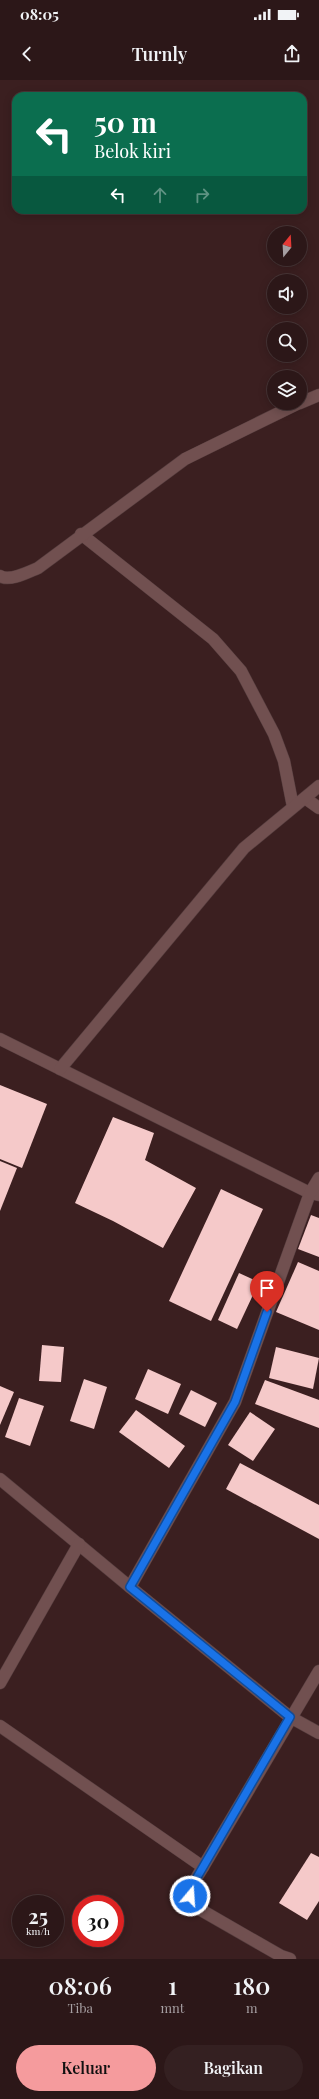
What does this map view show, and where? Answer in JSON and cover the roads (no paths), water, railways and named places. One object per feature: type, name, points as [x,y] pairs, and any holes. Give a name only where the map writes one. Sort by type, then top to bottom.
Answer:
[{"type":"street","points":[[307,400],[319,395]]},
{"type":"street","points":[[0,576],[19,575],[38,568],[81,534],[185,459],[286,410]]},
{"type":"street","points":[[81,534],[213,639],[241,671],[274,734],[284,761],[293,807]]},
{"type":"street","points":[[60,1069],[244,848],[319,786]]},
{"type":"street","points":[[305,798],[319,808]]},
{"type":"street","points":[[0,1039],[315,1194]]},
{"type":"street","points":[[130,1587],[235,1402],[315,1194],[319,1178]]},
{"type":"street","points":[[0,1479],[290,1717],[319,1733]]},
{"type":"street","points":[[0,1682],[79,1544]]},
{"type":"street","points":[[283,1958],[194,1906],[190,1896],[192,1886],[290,1717],[319,1671]]},
{"type":"street","points":[[0,1726],[203,1867]]}]
